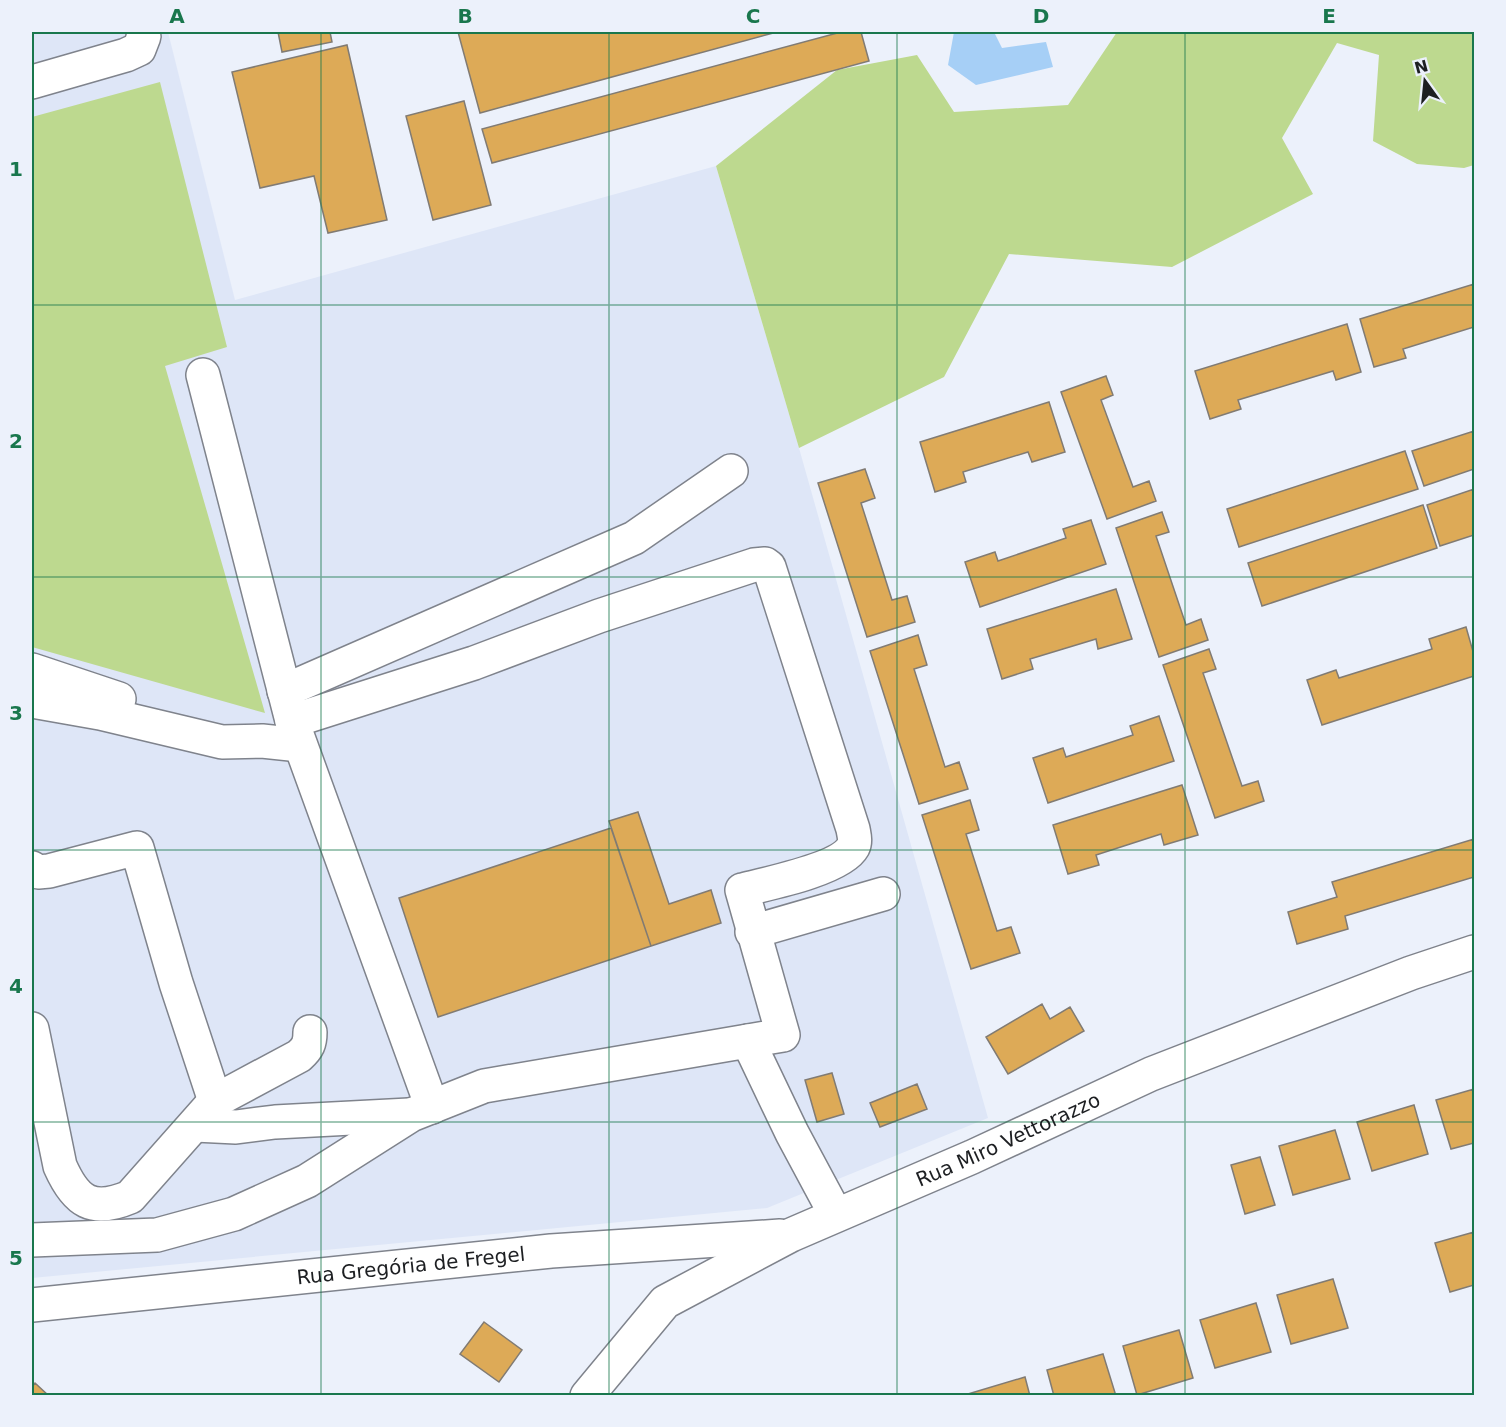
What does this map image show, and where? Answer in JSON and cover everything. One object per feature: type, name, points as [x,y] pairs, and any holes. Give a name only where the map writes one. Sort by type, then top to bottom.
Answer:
[{"type":"street","points":[[32,82],[126,55],[139,49],[144,36],[143,32]]},
{"type":"street","points":[[203,375],[292,719],[421,1111]]},
{"type":"street","points":[[32,701],[100,713],[222,742],[262,741],[292,719],[634,538],[731,471]]},
{"type":"street","points":[[32,1240],[158,1235],[234,1214],[307,1181],[421,1111],[484,1086],[783,1035],[752,932],[742,890],[824,867],[845,856],[855,842],[853,829],[769,567],[765,564],[754,565],[599,616],[474,663],[292,719]]},
{"type":"street","points":[[32,670],[111,697],[262,741]]},
{"type":"street","points":[[32,868],[38,872],[50,871],[137,848],[176,983],[205,1113]]},
{"type":"street","points":[[752,932],[883,894]]},
{"type":"street","name":"Rua Miro Vettorazzo","points":[[587,1395],[665,1302],[791,1235],[972,1157],[1151,1074],[1411,973],[1474,952]]},
{"type":"street","points":[[32,1029],[60,1166],[69,1185],[79,1196],[91,1203],[112,1204],[130,1197],[205,1113],[299,1056],[310,1043],[310,1032]]},
{"type":"street","points":[[748,1041],[792,1133],[836,1215]]},
{"type":"street","points":[[205,1113],[236,1127],[421,1111]]},
{"type":"street","name":"Rua Gregória de Fregel","points":[[32,1305],[551,1251],[791,1235]]},
{"type":"shaded area","points":[[32,32],[168,32],[235,300],[716,166],[799,448],[988,1118],[767,1208],[32,1278]]},
{"type":"green space","points":[[1117,32],[1474,32],[1474,165],[1464,168],[1417,164],[1373,141],[1379,55],[1337,43],[1282,138],[1313,194],[1172,267],[1009,254],[944,377],[799,448],[716,166],[837,70],[917,55],[954,112],[1068,105]]},
{"type":"green space","points":[[160,82],[227,347],[165,366],[265,713],[32,647],[32,117]]},
{"type":"water","points":[[954,32],[994,32],[1002,48],[1046,42],[1053,67],[976,85],[948,65]]},
{"type":"building","points":[[278,32],[330,32],[332,42],[282,52]]},
{"type":"building","points":[[458,32],[777,32],[480,113]]},
{"type":"building","points":[[841,32],[861,32],[869,61],[492,163],[482,129]]},
{"type":"building","points":[[347,45],[387,220],[328,233],[314,176],[260,188],[232,72]]},
{"type":"building","points":[[464,101],[491,205],[433,220],[406,116]]},
{"type":"building","points":[[1474,284],[1474,327],[1403,349],[1406,358],[1374,367],[1360,319]]},
{"type":"building","points":[[1347,324],[1361,372],[1336,380],[1333,371],[1238,400],[1241,409],[1210,419],[1195,371]]},
{"type":"building","points":[[1106,376],[1113,395],[1101,400],[1133,487],[1149,481],[1156,501],[1107,519],[1061,392]]},
{"type":"building","points":[[1049,402],[1065,452],[1032,462],[1028,452],[963,472],[966,482],[935,492],[920,442]]},
{"type":"building","points":[[1474,431],[1474,469],[1424,486],[1412,451]]},
{"type":"building","points":[[1405,451],[1418,489],[1239,547],[1227,509]]},
{"type":"building","points":[[865,469],[875,498],[861,503],[892,600],[907,596],[915,622],[867,637],[818,483]]},
{"type":"building","points":[[1474,489],[1474,535],[1440,546],[1427,505]]},
{"type":"building","points":[[1423,505],[1437,548],[1262,606],[1248,563]]},
{"type":"building","points":[[1162,512],[1169,532],[1156,536],[1186,625],[1201,619],[1208,640],[1159,657],[1116,528]]},
{"type":"building","points":[[1091,520],[1106,564],[980,607],[965,562],[995,552],[998,561],[1066,538],[1063,529]]},
{"type":"building","points":[[1116,589],[1132,639],[1098,649],[1096,639],[1030,659],[1033,669],[1002,679],[987,629]]},
{"type":"building","points":[[1466,627],[1474,655],[1474,676],[1322,725],[1307,680],[1336,670],[1339,678],[1432,649],[1429,639]]},
{"type":"building","points":[[918,635],[927,665],[914,669],[945,767],[959,762],[968,789],[919,804],[870,651]]},
{"type":"building","points":[[1209,649],[1216,669],[1203,673],[1242,786],[1258,781],[1264,801],[1215,818],[1163,665]]},
{"type":"building","points":[[1159,716],[1174,761],[1048,803],[1033,758],[1063,748],[1066,757],[1133,735],[1130,726]]},
{"type":"building","points":[[1182,785],[1198,835],[1164,845],[1161,834],[1096,855],[1099,865],[1068,874],[1053,825]]},
{"type":"building","points":[[970,800],[979,830],[966,834],[997,931],[1011,927],[1020,953],[971,969],[922,815]]},
{"type":"building","points":[[638,812],[669,904],[711,890],[721,923],[651,946],[609,821]]},
{"type":"building","points":[[611,828],[651,946],[438,1017],[399,898]]},
{"type":"building","points":[[1474,839],[1474,877],[1345,916],[1348,929],[1297,944],[1288,912],[1337,897],[1332,882]]},
{"type":"building","points":[[1042,1004],[1050,1019],[1070,1007],[1084,1031],[1008,1074],[986,1037]]},
{"type":"building","points":[[832,1073],[844,1114],[817,1122],[805,1080]]},
{"type":"building","points":[[917,1084],[927,1109],[880,1127],[870,1103]]},
{"type":"building","points":[[1474,1089],[1474,1143],[1451,1149],[1436,1100]]},
{"type":"building","points":[[1414,1105],[1428,1154],[1372,1171],[1357,1122]]},
{"type":"building","points":[[1335,1130],[1350,1179],[1293,1195],[1279,1146]]},
{"type":"building","points":[[1260,1157],[1275,1205],[1245,1214],[1231,1165]]},
{"type":"building","points":[[1474,1232],[1474,1285],[1450,1292],[1435,1243]]},
{"type":"building","points":[[1333,1279],[1348,1328],[1291,1344],[1277,1295]]},
{"type":"building","points":[[1256,1303],[1271,1352],[1215,1368],[1200,1320]]},
{"type":"building","points":[[484,1322],[522,1350],[499,1382],[460,1354]]},
{"type":"building","points":[[1179,1330],[1193,1378],[1137,1395],[1123,1346]]},
{"type":"building","points":[[1103,1354],[1116,1396],[1054,1396],[1047,1370]]},
{"type":"building","points":[[1025,1377],[1030,1396],[969,1396],[968,1394]]},
{"type":"building","points":[[35,1383],[49,1396],[32,1396],[32,1387]]}]
